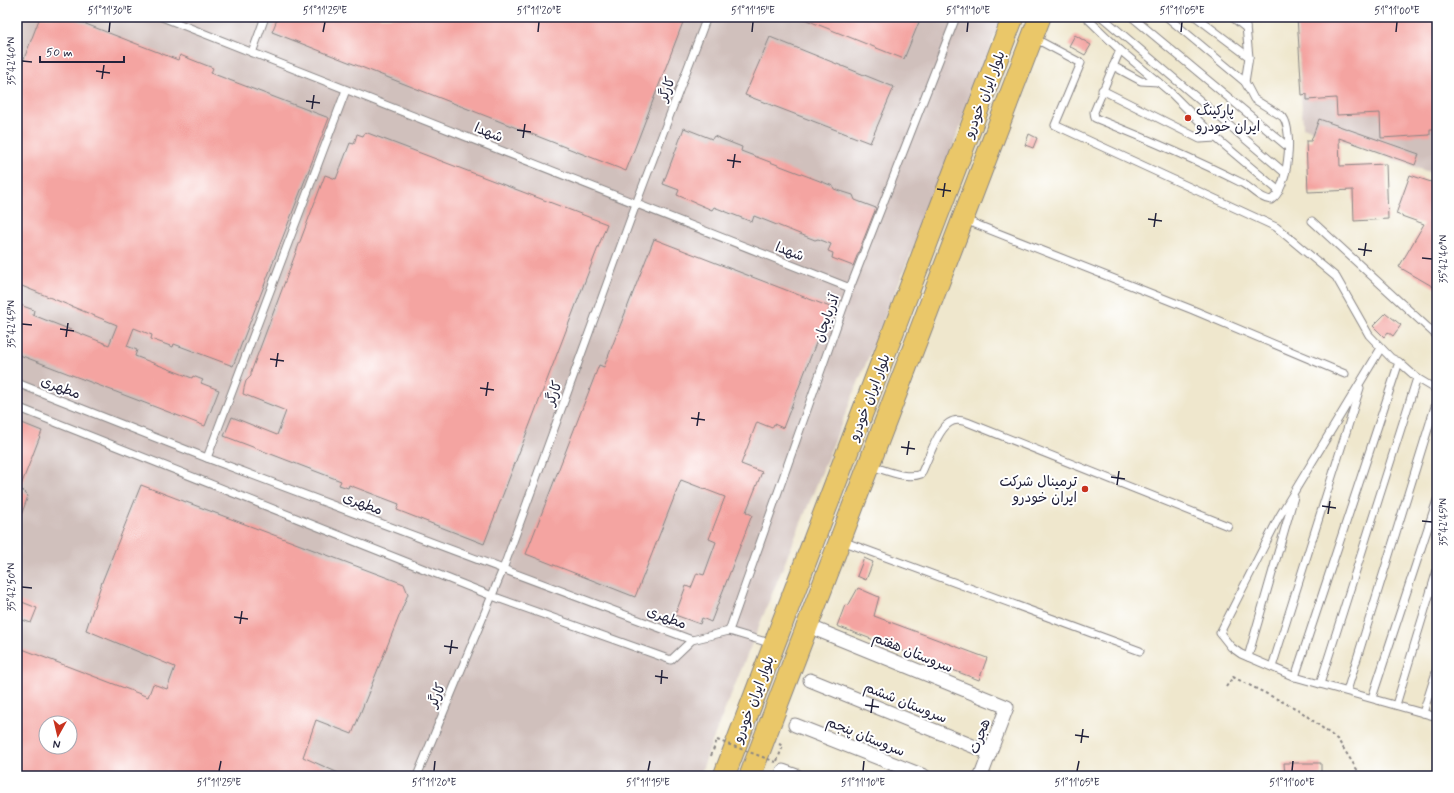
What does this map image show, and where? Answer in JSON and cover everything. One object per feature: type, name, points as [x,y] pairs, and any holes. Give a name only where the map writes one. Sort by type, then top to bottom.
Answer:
[{"type":"main road","name":"بلوار ایران خودرو","points":[[724,776],[1013,17]]},
{"type":"main road","name":"بلوار ایران خودرو","points":[[750,776],[1040,17]]},
{"type":"main road","points":[[903,307],[926,317]]},
{"type":"main road","points":[[890,339],[913,349]]},
{"type":"street","name":"سروستان هفتم","points":[[808,626],[1007,706]]},
{"type":"street","name":"سروستان ششم","points":[[810,680],[990,753]]},
{"type":"street","name":"هجرت","points":[[981,776],[1007,706]]},
{"type":"street","name":"سروستان پنجم","points":[[795,725],[924,776]]},
{"type":"street","points":[[780,766],[797,776]]},
{"type":"lane","name":"شهدا","points":[[162,17],[850,288]]},
{"type":"lane","points":[[252,53],[265,17]]},
{"type":"lane","name":"کارگر","points":[[417,776],[503,569],[636,204],[707,17]]},
{"type":"lane","name":"آذربایجان","points":[[729,631],[850,288],[956,17]]},
{"type":"lane","points":[[1088,17],[1089,20],[1120,50],[1158,82],[1216,138],[1279,192]]},
{"type":"lane","points":[[1102,17],[1285,173]]},
{"type":"lane","points":[[1132,17],[1288,147]]},
{"type":"lane","points":[[1120,50],[1094,112],[1096,118],[1144,138],[1243,184],[1268,200],[1273,199],[1279,192],[1285,173],[1288,147],[1286,121],[1283,117],[1254,99],[1245,82],[1167,17]]},
{"type":"lane","points":[[1196,17],[1248,57]]},
{"type":"lane","points":[[1232,17],[1246,28]]},
{"type":"lane","points":[[1245,17],[1248,57],[1245,82]]},
{"type":"lane","points":[[1032,37],[1081,63],[1055,125],[1276,227],[1336,277],[1369,335],[1381,348],[1417,378],[1437,390]]},
{"type":"lane","points":[[1113,66],[1141,81],[1158,82]]},
{"type":"lane","points":[[207,458],[346,90]]},
{"type":"lane","points":[[1102,90],[1200,138],[1216,138]]},
{"type":"lane","points":[[963,219],[1200,313],[1345,374]]},
{"type":"lane","points":[[1312,221],[1437,336]]},
{"type":"lane","points":[[1381,348],[1279,518],[1220,633],[1231,647],[1248,657],[1295,677],[1437,717]]},
{"type":"lane","points":[[1295,677],[1399,362]]},
{"type":"lane","points":[[1272,667],[1363,377]]},
{"type":"lane","points":[[1320,684],[1417,378]]},
{"type":"lane","name":"مطهری","points":[[17,384],[207,458],[692,640],[671,660],[492,596],[17,407]]},
{"type":"lane","points":[[1347,691],[1437,400]]},
{"type":"lane","points":[[869,465],[900,474],[915,476],[922,474],[939,435],[948,423],[956,420],[967,422],[1228,526]]},
{"type":"lane","points":[[1248,657],[1297,487]]},
{"type":"lane","points":[[1372,698],[1437,500]]},
{"type":"lane","points":[[840,541],[1140,650]]},
{"type":"lane","points":[[1396,705],[1437,570]]},
{"type":"lane","points":[[692,640],[729,631],[774,644]]},
{"type":"lane","points":[[1423,713],[1437,669]]},
{"type":"path","points":[[1226,687],[1233,677],[1299,710],[1338,740],[1358,771],[1364,776]]},
{"type":"path","points":[[711,756],[717,740],[780,766],[784,746]]},
{"type":"shaded area","points":[[17,17],[1002,17],[933,199],[715,734],[700,776],[17,776]]},
{"type":"shaded area","points":[[1296,17],[1437,17],[1437,175],[1303,127]]},
{"type":"building","points":[[40,17],[68,17],[178,60],[180,55],[213,68],[211,73],[329,118],[233,366],[174,344],[173,347],[151,339],[152,335],[134,328],[127,346],[137,350],[135,356],[192,378],[193,376],[203,380],[201,383],[219,390],[205,426],[17,354],[17,304],[34,310],[33,315],[109,345],[117,325],[17,284],[17,77]]},
{"type":"building","points":[[278,17],[685,17],[626,171],[272,32]]},
{"type":"building","points":[[799,17],[921,17],[904,59]]},
{"type":"building","points":[[1297,17],[1437,17],[1437,129],[1430,129],[1430,135],[1381,138],[1380,113],[1337,115],[1336,98],[1307,100],[1307,94],[1302,95]]},
{"type":"building","points":[[1075,35],[1091,45],[1085,55],[1069,46]]},
{"type":"building","points":[[770,37],[894,87],[870,143],[745,95]]},
{"type":"building","points":[[1319,119],[1419,154],[1415,165],[1339,138],[1340,166],[1386,164],[1388,219],[1354,221],[1353,190],[1308,192],[1306,141],[1311,141]]},
{"type":"building","points":[[684,128],[712,139],[714,136],[742,147],[741,151],[833,186],[834,189],[853,195],[855,200],[876,208],[853,266],[832,258],[833,253],[828,251],[831,244],[818,239],[815,240],[754,216],[752,222],[714,207],[712,210],[677,195],[679,190],[663,184]]},
{"type":"building","points":[[365,132],[607,224],[484,544],[397,510],[399,504],[349,485],[348,488],[339,485],[341,481],[224,436],[232,417],[277,435],[286,411],[243,394],[246,381],[251,376],[251,372],[325,175],[336,179],[350,143],[354,144],[357,134],[363,136]]},
{"type":"building","points":[[1029,134],[1037,138],[1033,148],[1025,145]]},
{"type":"building","points":[[1410,175],[1437,184],[1437,289],[1399,267],[1424,224],[1396,214]]},
{"type":"building","points":[[654,239],[830,307],[783,428],[774,424],[772,428],[757,422],[741,464],[762,472],[746,512],[752,515],[711,622],[702,618],[700,624],[675,615],[686,586],[691,588],[697,573],[704,575],[716,542],[709,539],[725,497],[681,480],[635,597],[526,554],[599,365],[604,367]]},
{"type":"building","points":[[1386,313],[1401,325],[1393,336],[1388,332],[1384,337],[1373,326]]},
{"type":"building","points":[[17,421],[42,431],[20,488],[28,496],[18,524]]},
{"type":"building","points":[[141,485],[404,584],[408,594],[352,734],[316,720],[303,757],[345,776],[17,776],[17,647],[148,697],[153,684],[167,689],[175,667],[86,630],[102,582]]},
{"type":"building","points":[[864,558],[873,562],[866,580],[857,576]]},
{"type":"building","points":[[858,588],[879,597],[874,616],[987,658],[979,680],[837,626],[845,605],[848,606]]},
{"type":"building","points":[[17,600],[37,608],[31,623],[17,618]]},
{"type":"building","points":[[1284,763],[1321,763],[1321,776],[1285,776]]},
{"type":"place","name":"پارکینگ ایران خودرو","points":[[1188,118]]},
{"type":"place","name":"ترمینال شرکت ایران خودرو","points":[[1085,489]]}]
